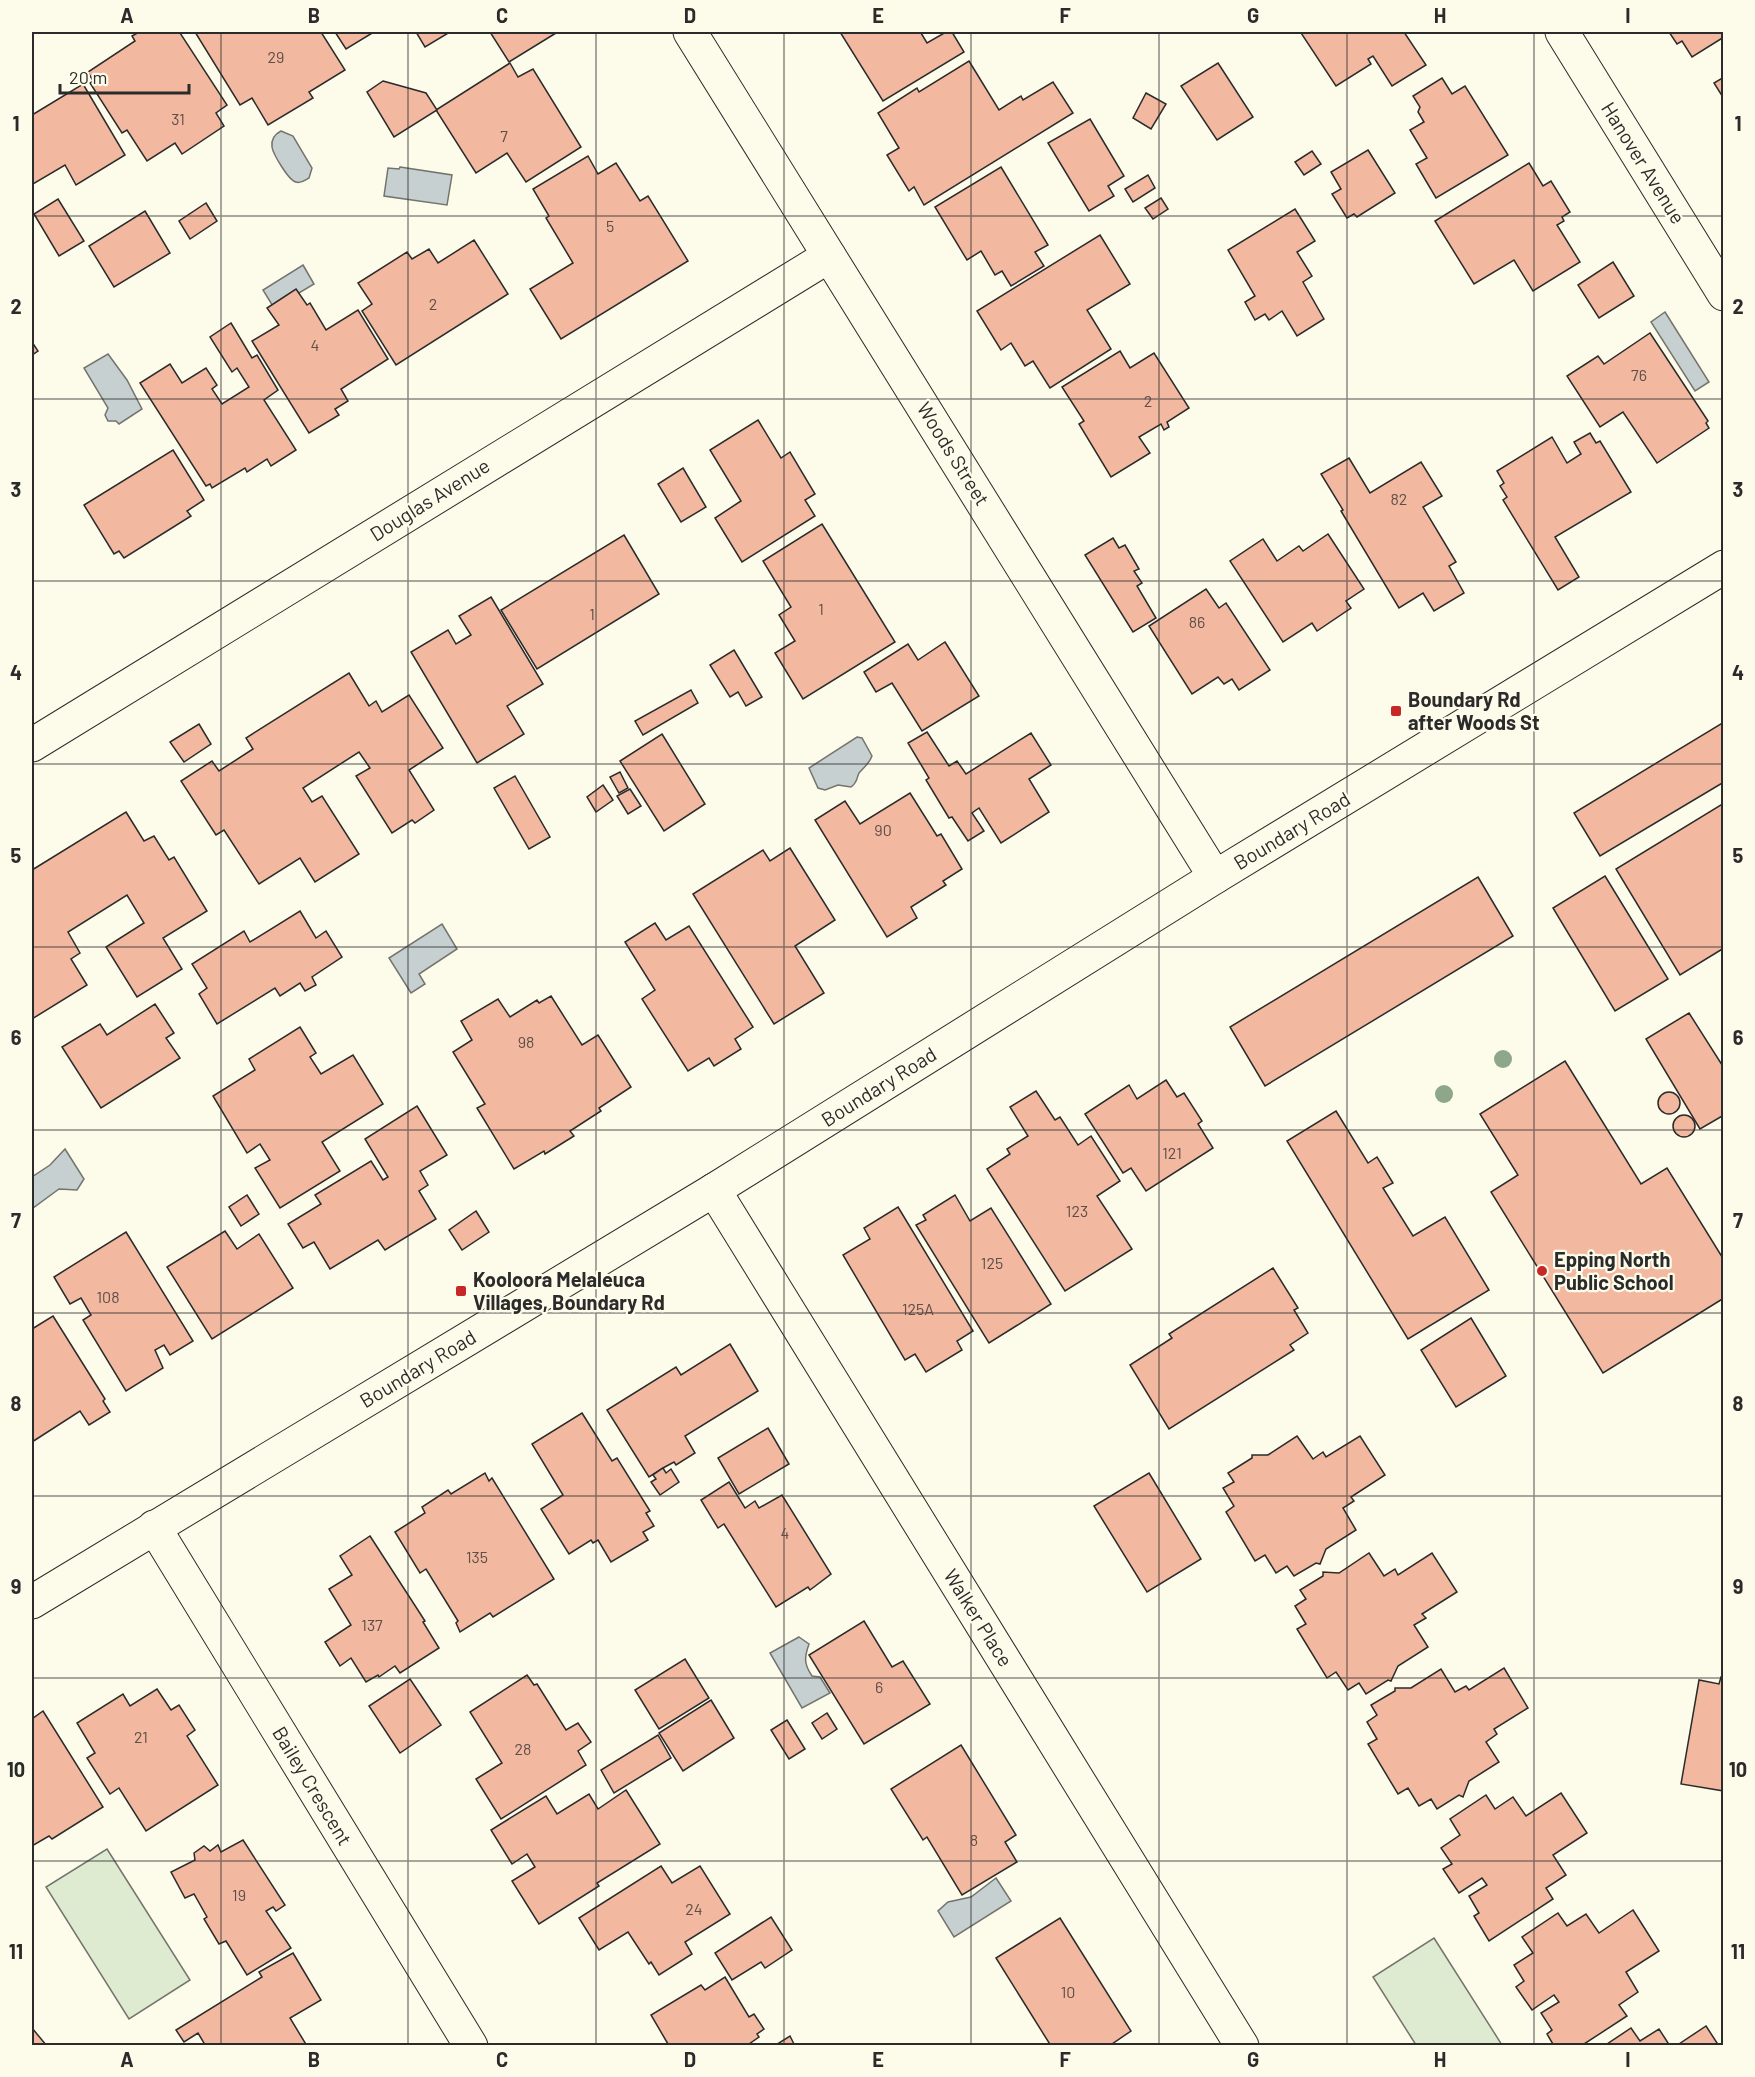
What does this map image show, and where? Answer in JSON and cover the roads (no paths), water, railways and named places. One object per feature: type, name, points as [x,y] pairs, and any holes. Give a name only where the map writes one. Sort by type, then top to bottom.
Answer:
[{"type":"street","name":"Woods Street","points":[[690,32],[1215,877]]},
{"type":"street","name":"Hanover Avenue","points":[[1562,32],[1724,294]]},
{"type":"street","name":"Douglas Avenue","points":[[32,746],[829,256]]},
{"type":"street","name":"Boundary Road","points":[[32,1602],[714,1190],[1215,877],[1724,567]]},
{"type":"street","name":"Walker Place","points":[[714,1190],[1242,2046]]},
{"type":"street","name":"Bailey Crescent","points":[[154,1527],[471,2046]]},
{"type":"place","name":"Boundary Rd after Woods St","points":[[1396,711]]},
{"type":"place","name":"Epping North Public School","points":[[1542,1271]]},
{"type":"place","name":"Kooloora Melaleuca Villages, Boundary Rd","points":[[461,1291]]}]
